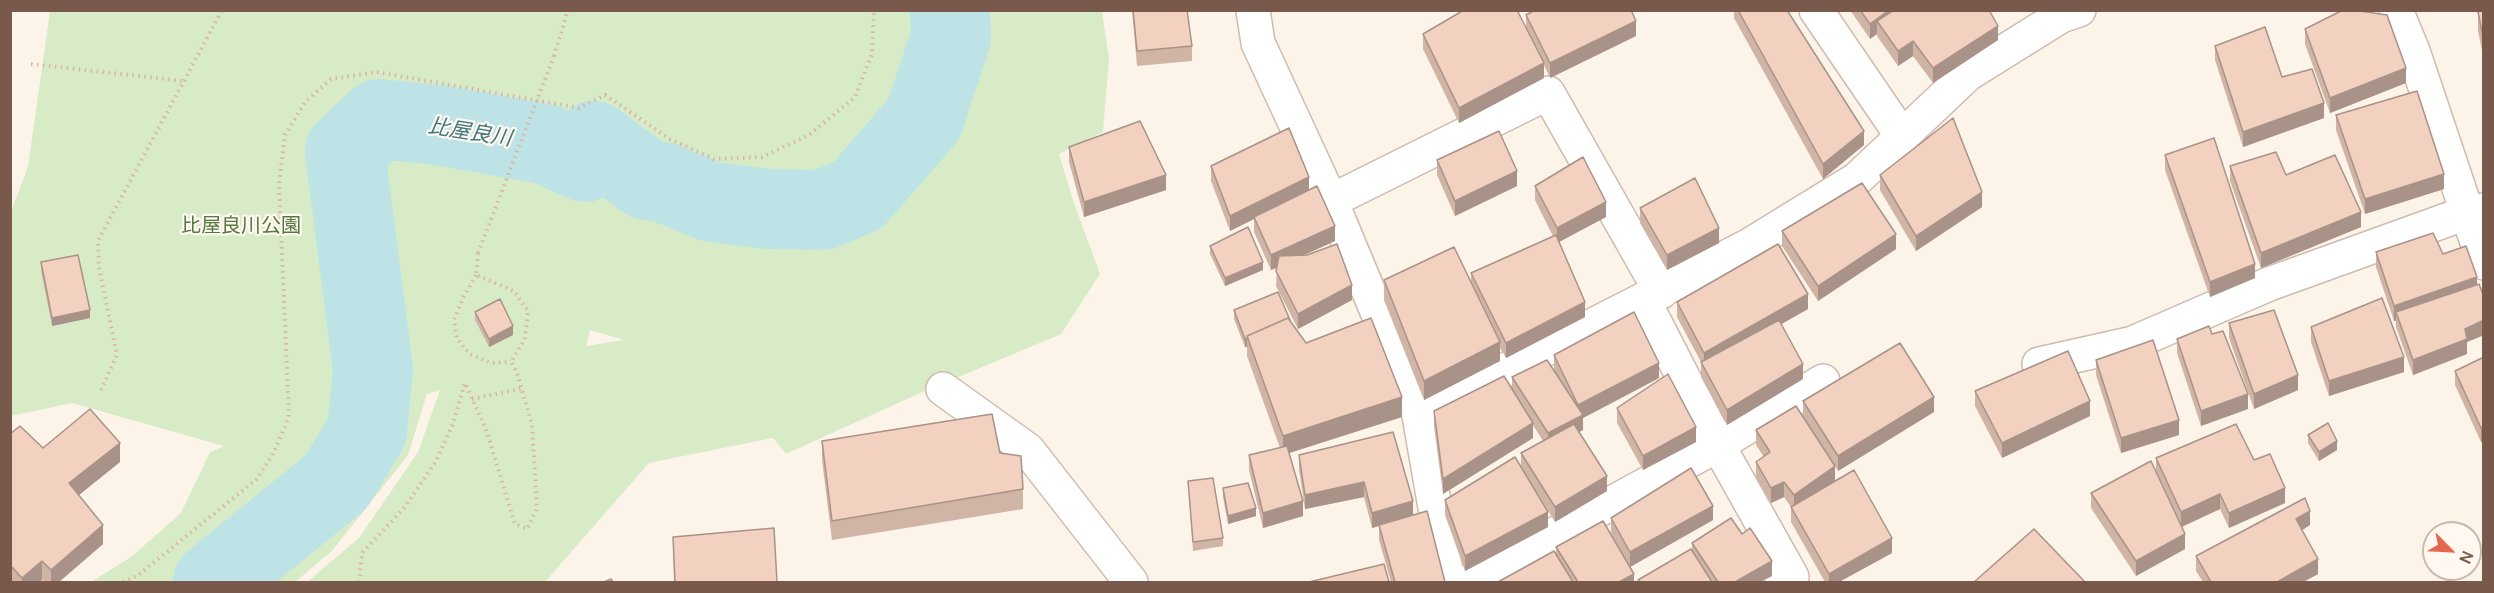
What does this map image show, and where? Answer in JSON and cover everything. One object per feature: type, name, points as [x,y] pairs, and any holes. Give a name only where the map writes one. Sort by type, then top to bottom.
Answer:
[{"type":"street","points":[[1253,10],[1258,43],[1331,201],[1418,410],[1448,582]]},
{"type":"street","points":[[1816,10],[1902,136]]},
{"type":"street","points":[[1418,410],[1652,297],[1748,246],[1857,178],[1968,74],[2061,16],[2079,10]]},
{"type":"street","points":[[2396,10],[2475,211],[2484,263]]},
{"type":"street","points":[[1331,201],[1548,93],[1652,297],[1718,445],[1792,577],[1782,582]]},
{"type":"street","points":[[2039,364],[2133,343],[2269,284],[2475,211]]},
{"type":"street","points":[[1467,582],[1718,445],[1823,381]]},
{"type":"street","points":[[943,389],[1028,450],[1131,582]]},
{"type":"path","points":[[101,390],[117,355],[99,267],[98,241],[222,10]]},
{"type":"path","points":[[511,362],[491,363],[470,354],[457,339],[454,320],[476,275],[478,253],[554,56],[568,10]]},
{"type":"path","points":[[123,582],[137,576],[258,479],[273,454],[289,417],[279,185],[285,135],[305,102],[331,79],[377,72],[579,108],[605,95],[669,139],[714,159],[762,157],[809,135],[855,98],[872,54],[874,10]]},
{"type":"path","points":[[32,64],[183,81]]},
{"type":"path","points":[[476,275],[514,291],[528,311],[525,339],[511,362]]},
{"type":"path","points":[[359,582],[362,554],[404,508],[435,463],[452,426],[465,383],[486,429],[515,524],[527,529],[537,508],[532,424],[517,373],[511,362]]},
{"type":"path","points":[[472,399],[521,389]]},
{"type":"green space","name":"比屋良川公園","points":[[50,11],[1102,11],[1109,59],[1103,132],[1059,154],[1100,274],[1061,334],[918,394],[786,454],[773,438],[649,463],[545,582],[307,582],[359,538],[418,452],[440,390],[427,394],[408,455],[332,551],[295,582],[91,582],[131,557],[181,513],[210,452],[224,446],[72,403],[11,416],[10,214],[28,167]],"holes":[[[590,330],[624,340],[586,346]]]},
{"type":"building","points":[[1133,10],[1187,10],[1192,46],[1137,51]]},
{"type":"building","points":[[1464,10],[1517,10],[1544,63],[1459,108],[1423,34]]},
{"type":"building","points":[[1535,10],[1631,10],[1636,21],[1550,63],[1526,15]]},
{"type":"building","points":[[1738,10],[1787,10],[1864,131],[1823,164]]},
{"type":"building","points":[[1860,10],[1889,10],[1870,24]]},
{"type":"building","points":[[1894,10],[1989,10],[1998,26],[1933,68],[1913,41],[1898,51],[1877,21]]},
{"type":"building","points":[[2343,10],[2387,15],[2406,68],[2330,98],[2305,29]]},
{"type":"building","points":[[2484,10],[2484,41],[2478,12]]},
{"type":"building","points":[[2265,27],[2282,77],[2312,69],[2324,103],[2243,132],[2215,46]]},
{"type":"building","points":[[2417,91],[2444,174],[2365,199],[2336,115]]},
{"type":"building","points":[[1953,118],[1982,192],[1916,236],[1880,175]]},
{"type":"building","points":[[1140,121],[1166,175],[1084,202],[1069,147]]},
{"type":"building","points":[[1289,128],[1309,177],[1230,216],[1211,166]]},
{"type":"building","points":[[1499,131],[1517,171],[1455,201],[1437,160]]},
{"type":"building","points":[[2214,138],[2255,264],[2210,282],[2165,155]]},
{"type":"building","points":[[2276,152],[2286,175],[2335,155],[2361,212],[2261,253],[2230,166]]},
{"type":"building","points":[[1583,157],[1606,202],[1557,228],[1535,186]]},
{"type":"building","points":[[1695,178],[1719,228],[1667,255],[1640,208]]},
{"type":"building","points":[[1862,183],[1896,234],[1818,286],[1782,231]]},
{"type":"building","points":[[1317,186],[1335,226],[1271,255],[1254,217]]},
{"type":"building","points":[[1248,227],[1263,262],[1225,278],[1210,246]]},
{"type":"building","points":[[2433,233],[2443,254],[2466,246],[2477,277],[2394,306],[2376,252]]},
{"type":"building","points":[[1556,235],[1585,302],[1506,343],[1471,273]]},
{"type":"building","points":[[1337,244],[1352,285],[1298,314],[1276,271],[1279,256],[1307,255]]},
{"type":"building","points":[[1778,244],[1808,294],[1704,353],[1677,302]]},
{"type":"building","points":[[1454,247],[1500,342],[1424,381],[1384,280]]},
{"type":"building","points":[[78,255],[90,310],[52,318],[41,262]]},
{"type":"building","points":[[2479,284],[2484,297],[2484,320],[2465,329],[2467,339],[2413,360],[2396,312]]},
{"type":"building","points":[[1278,292],[1290,320],[1288,318],[1247,336],[1248,338],[1245,339],[1234,310]]},
{"type":"building","points":[[2382,298],[2404,357],[2329,381],[2311,327]]},
{"type":"building","points":[[500,299],[513,326],[489,339],[475,312]]},
{"type":"building","points":[[2274,310],[2298,375],[2254,394],[2229,323]]},
{"type":"building","points":[[1634,312],[1659,363],[1578,405],[1554,355]]},
{"type":"building","points":[[1288,318],[1306,343],[1371,318],[1402,397],[1283,436],[1247,336]]},
{"type":"building","points":[[1779,320],[1803,364],[1727,410],[1701,362]]},
{"type":"building","points":[[2209,326],[2212,334],[2223,331],[2248,394],[2201,411],[2177,339]]},
{"type":"building","points":[[2153,340],[2179,420],[2121,438],[2096,360]]},
{"type":"building","points":[[1900,343],[1934,397],[1838,456],[1803,401]]},
{"type":"building","points":[[2068,351],[2090,401],[2002,443],[1975,391]]},
{"type":"building","points":[[2484,357],[2484,426],[2481,428],[2455,371]]},
{"type":"building","points":[[1547,360],[1583,415],[1548,433],[1512,377]]},
{"type":"building","points":[[1668,374],[1696,427],[1643,456],[1617,408]]},
{"type":"building","points":[[1504,376],[1533,423],[1443,479],[1434,411]]},
{"type":"building","points":[[1796,406],[1835,466],[1794,495],[1784,482],[1771,488],[1756,462],[1770,452],[1756,430]]},
{"type":"building","points":[[90,409],[120,443],[69,483],[103,525],[51,570],[42,561],[22,578],[10,565],[10,434],[20,426],[43,448]]},
{"type":"building","points":[[992,414],[1000,453],[1021,456],[1023,489],[832,521],[822,441]]},
{"type":"building","points":[[2328,423],[2337,441],[2319,452],[2308,435]]},
{"type":"building","points":[[1574,424],[1607,476],[1555,507],[1521,453]]},
{"type":"building","points":[[2236,424],[2254,460],[2270,454],[2285,488],[2229,513],[2220,494],[2181,512],[2156,458]]},
{"type":"building","points":[[1393,432],[1413,501],[1372,513],[1364,482],[1305,495],[1299,455]]},
{"type":"building","points":[[1287,446],[1303,501],[1263,513],[1249,455]]},
{"type":"building","points":[[1515,457],[1548,512],[1465,556],[1445,500]]},
{"type":"building","points":[[2151,461],[2185,534],[2136,561],[2091,493]]},
{"type":"building","points":[[1691,468],[1713,506],[1630,552],[1611,518]]},
{"type":"building","points":[[1854,470],[1892,538],[1829,574],[1791,507]]},
{"type":"building","points":[[1213,478],[1223,538],[1193,542],[1188,481]]},
{"type":"building","points":[[1248,483],[1256,508],[1228,516],[1223,488]]},
{"type":"building","points":[[2305,498],[2310,511],[2296,519],[2318,559],[2277,582],[2211,582],[2196,556]]},
{"type":"building","points":[[1427,511],[1445,582],[1395,582],[1379,525]]},
{"type":"building","points":[[1731,518],[1742,534],[1750,528],[1772,561],[1735,582],[1718,582],[1692,543]]},
{"type":"building","points":[[1603,521],[1634,574],[1619,582],[1578,582],[1556,547]]},
{"type":"building","points":[[774,528],[777,582],[675,582],[673,537]]},
{"type":"building","points":[[2034,529],[2085,582],[1974,582]]},
{"type":"building","points":[[1691,549],[1712,582],[1640,582],[1638,580]]},
{"type":"building","points":[[1554,551],[1573,582],[1498,582]]},
{"type":"building","points":[[1384,564],[1389,582],[1309,582]]},
{"type":"waterway","name":"比屋良川","points":[[213,582],[336,482],[367,431],[373,370],[345,151],[379,119],[438,125],[545,144],[585,162],[594,141],[647,180],[663,182],[712,202],[769,209],[823,210],[858,195],[924,119],[951,37],[950,10]]}]
